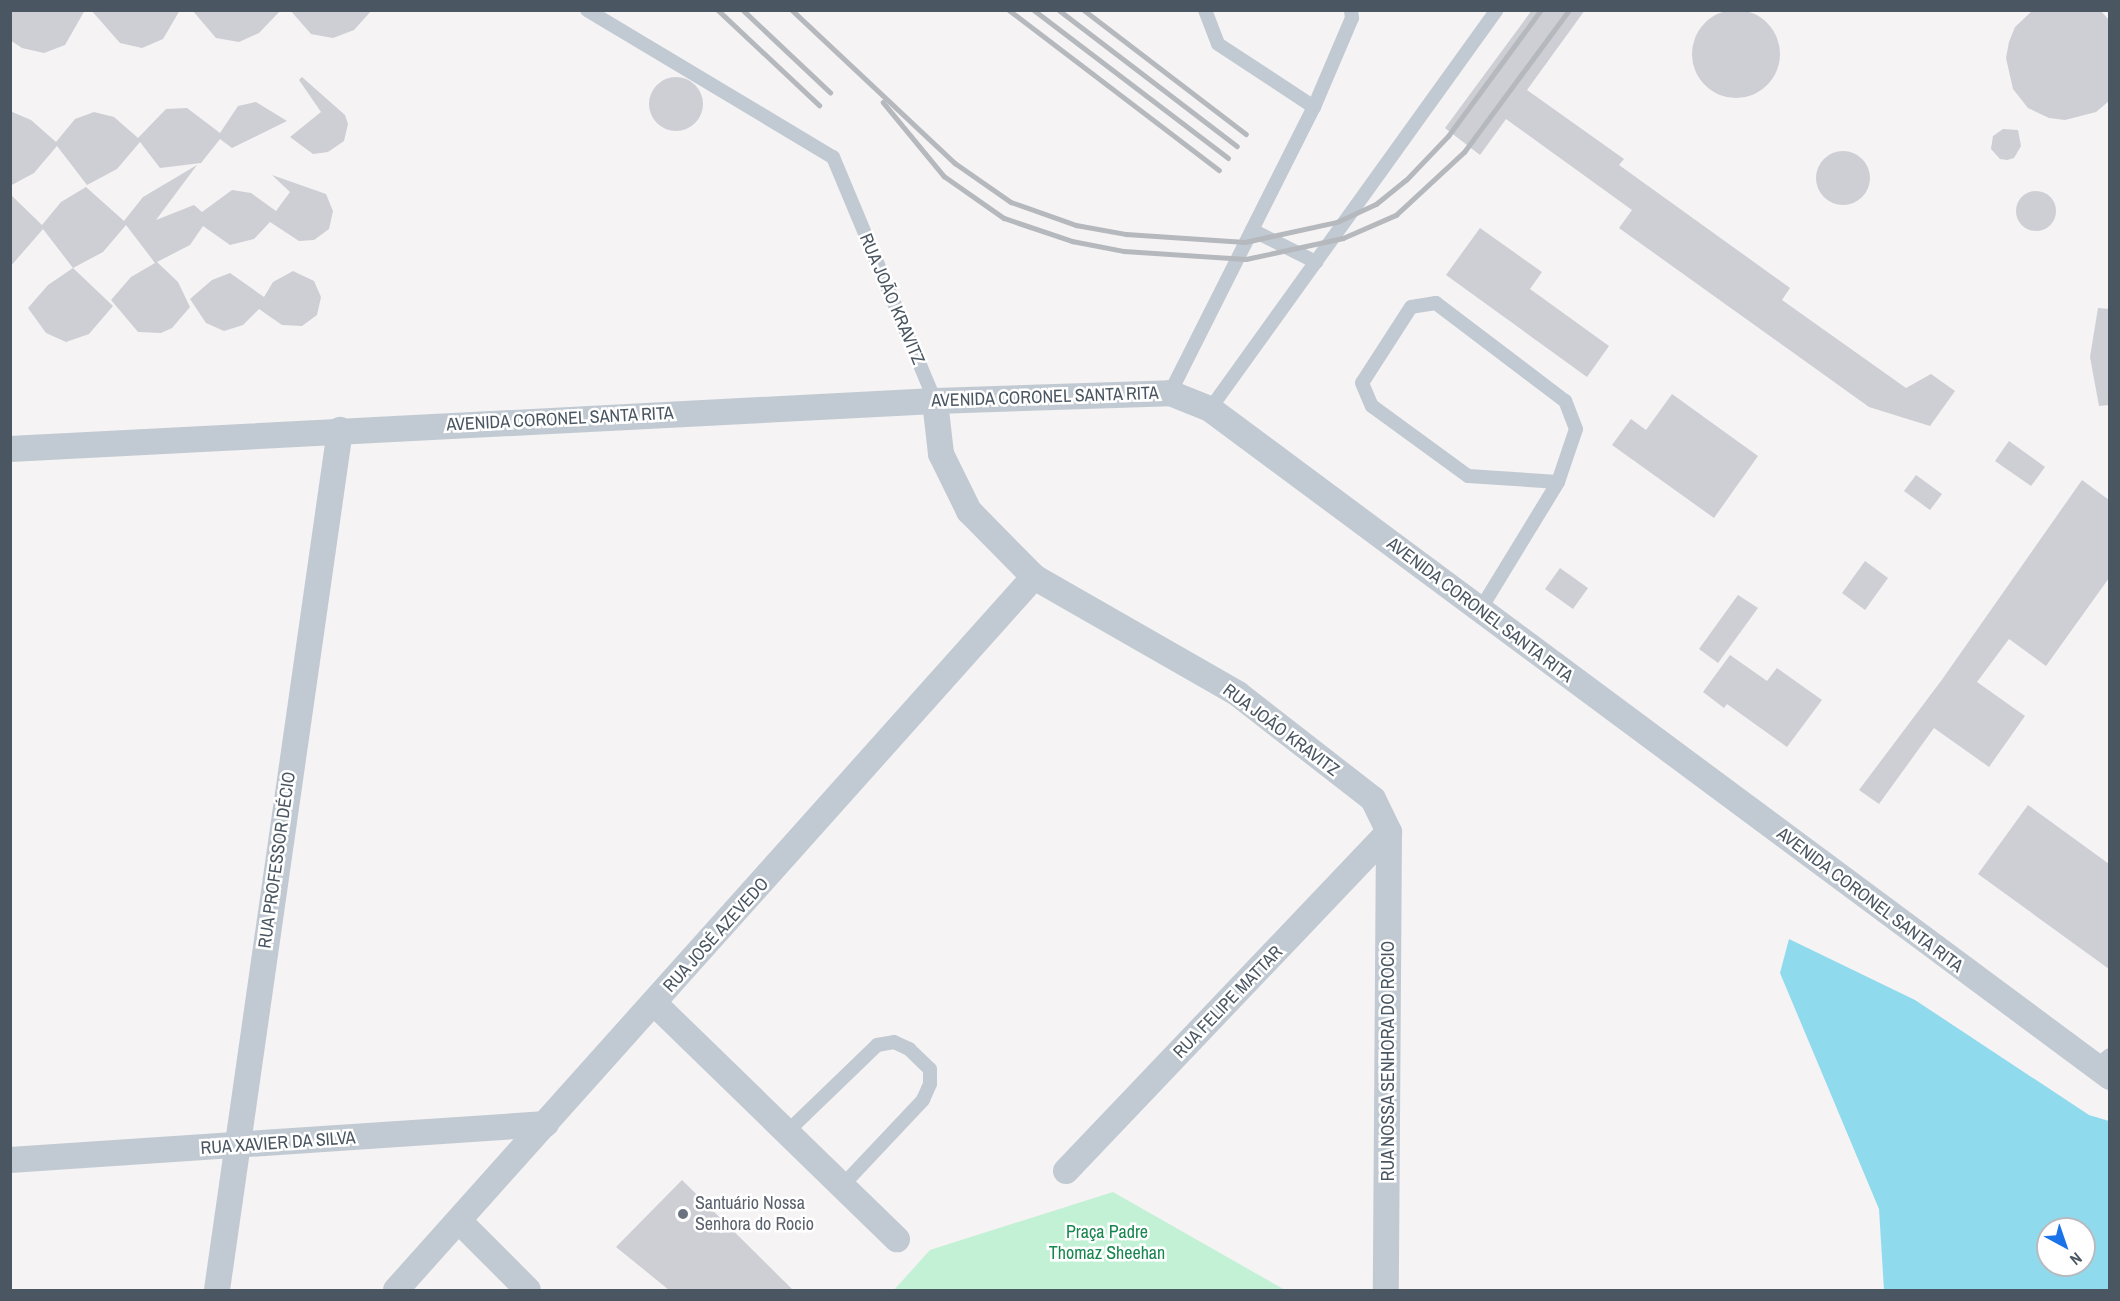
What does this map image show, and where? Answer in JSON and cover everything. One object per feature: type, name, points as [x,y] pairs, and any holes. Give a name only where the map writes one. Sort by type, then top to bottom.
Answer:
[{"type":"street","name":"AVENIDA CORONEL SANTA RITA","points":[[10,449],[340,430],[934,401],[1170,393],[1210,409],[1480,610],[2105,1066]]},
{"type":"street","name":"RUA JOÃO KRAVITZ","points":[[934,401],[941,454],[969,511],[1034,577],[1238,694],[1373,799],[1389,832]]},
{"type":"street","name":"RUA PROFESSOR DÉCIO","points":[[217,1290],[235,1147],[340,430]]},
{"type":"street","name":"RUA JOSÉ AZEVEDO","points":[[396,1290],[460,1222],[1034,577]]},
{"type":"street","name":"RUA FELIPE MATTAR","points":[[1066,1171],[1389,832]]},
{"type":"street","name":"RUA NOSSA SENHORA DO ROCIO","points":[[1386,1290],[1389,832]]},
{"type":"street","points":[[654,1004],[897,1239]]},
{"type":"street","name":"RUA XAVIER DA SILVA","points":[[10,1160],[235,1147],[546,1124]]},
{"type":"street","points":[[460,1222],[528,1290]]},
{"type":"lane","name":"RUA JOÃO KRAVITZ","points":[[587,10],[833,157],[934,401]]},
{"type":"lane","points":[[1205,10],[1218,44],[1314,107]]},
{"type":"lane","points":[[1170,393],[1314,107],[1352,18],[1351,10]]},
{"type":"lane","points":[[1210,409],[1497,10]]},
{"type":"lane","points":[[1252,230],[1316,262]]},
{"type":"lane","points":[[1480,610],[1558,482],[1576,429],[1566,401],[1436,303],[1411,307],[1362,383],[1372,406],[1468,476],[1558,482]]},
{"type":"lane","points":[[787,1132],[877,1045],[894,1042],[909,1049],[930,1069],[930,1084],[923,1100],[842,1186]]},
{"type":"green space","name":"Praça Padre Thomaz Sheehan","points":[[1113,1192],[1285,1290],[894,1290],[930,1250]]},
{"type":"water","points":[[1789,939],[1915,1000],[2089,1115],[2109,1121],[2109,1290],[1884,1290],[1879,1209],[1780,973]]},
{"type":"building","points":[[10,10],[85,10],[65,45],[44,53],[22,48],[10,40]]},
{"type":"building","points":[[91,10],[180,10],[163,39],[142,48],[120,43]]},
{"type":"building","points":[[192,10],[281,10],[259,33],[239,42],[216,38]]},
{"type":"building","points":[[290,10],[372,10],[354,30],[333,38],[311,34]]},
{"type":"building","points":[[1532,10],[1585,10],[1527,90],[1624,159],[1619,165],[1790,288],[1782,300],[1906,388],[1931,374],[1955,391],[1930,426],[1869,407],[1619,228],[1632,210],[1506,119],[1480,155],[1445,128]]},
{"type":"building","points":[[1736,10],[1753,14],[1767,23],[1776,37],[1780,54],[1776,71],[1767,85],[1753,94],[1736,98],[1719,94],[1705,85],[1696,71],[1692,54],[1696,37],[1705,23],[1719,14]]},
{"type":"building","points":[[2033,10],[2100,10],[2109,20],[2109,101],[2096,112],[2065,120],[2049,118],[2028,108],[2013,89],[2006,58],[2009,42],[2015,27]]},
{"type":"building","points":[[302,77],[345,115],[348,124],[344,141],[328,152],[313,154],[290,137],[321,112],[299,80]]},
{"type":"building","points":[[671,77],[681,77],[691,81],[699,89],[703,104],[699,119],[691,127],[681,131],[671,131],[661,127],[653,119],[649,109],[649,99],[653,89],[661,81]]},
{"type":"building","points":[[256,102],[287,121],[232,148],[220,139],[201,163],[160,168],[140,142],[117,169],[87,185],[57,146],[34,173],[10,186],[10,111],[31,120],[56,142],[75,119],[94,112],[114,117],[138,138],[166,109],[187,108],[220,133],[238,106]]},
{"type":"building","points":[[2003,129],[2018,130],[2021,146],[2014,158],[2007,160],[2000,159],[1991,149],[1993,136]]},
{"type":"building","points":[[1838,151],[1848,151],[1858,155],[1866,163],[1870,178],[1866,193],[1858,201],[1848,205],[1838,205],[1828,201],[1820,193],[1816,183],[1816,173],[1820,163],[1828,155]]},
{"type":"building","points":[[197,165],[156,220],[194,205],[202,212],[232,190],[251,193],[276,211],[290,192],[272,175],[326,194],[333,211],[329,229],[314,240],[299,241],[270,222],[254,239],[230,245],[203,226],[190,245],[157,262],[178,282],[190,307],[172,328],[161,333],[138,332],[111,300],[131,277],[155,263],[126,225],[103,252],[73,268],[43,229],[10,267],[10,194],[42,225],[61,202],[86,187],[124,221],[143,197]]},
{"type":"building","points":[[2036,191],[2050,197],[2056,211],[2050,225],[2036,231],[2022,225],[2016,211],[2022,197]]},
{"type":"building","points":[[1480,228],[1542,272],[1530,289],[1609,346],[1587,377],[1446,275]]},
{"type":"building","points":[[73,268],[113,306],[89,334],[66,342],[46,333],[28,308],[48,285]]},
{"type":"building","points":[[293,271],[314,281],[321,297],[317,315],[302,326],[282,325],[259,309],[243,325],[224,331],[206,323],[190,299],[212,280],[230,273],[264,297],[273,282]]},
{"type":"building","points":[[2098,308],[2109,309],[2109,405],[2099,406],[2090,357]]},
{"type":"building","points":[[1672,394],[1758,456],[1714,518],[1612,445],[1631,419],[1646,430]]},
{"type":"building","points":[[2009,441],[2045,467],[2031,486],[1995,461]]},
{"type":"building","points":[[1916,475],[1942,494],[1930,510],[1904,491]]},
{"type":"building","points":[[2082,480],[2109,500],[2109,578],[2046,666],[2009,639],[1977,682],[2025,716],[1989,767],[1934,728],[1879,804],[1859,790],[1941,681]]},
{"type":"building","points":[[1865,561],[1888,578],[1865,610],[1842,593]]},
{"type":"building","points":[[1560,568],[1588,588],[1573,609],[1545,589]]},
{"type":"building","points":[[1738,595],[1758,608],[1718,663],[1699,649]]},
{"type":"building","points":[[1730,655],[1767,681],[1777,668],[1822,700],[1787,747],[1727,704],[1724,708],[1703,692]]},
{"type":"building","points":[[2028,805],[2109,864],[2109,969],[1978,874]]},
{"type":"building","name":"Santuário Nossa Senhora do Rocio","points":[[682,1180],[793,1290],[669,1290],[616,1247]]},
{"type":"railway","points":[[718,10],[819,105]]},
{"type":"railway","points":[[743,10],[830,92]]},
{"type":"railway","points":[[792,10],[955,163],[1011,202],[1076,225],[1126,234],[1245,242],[1337,222],[1376,204],[1406,180],[1448,136],[1541,10]]},
{"type":"railway","points":[[1009,10],[1219,170]]},
{"type":"railway","points":[[1034,10],[1228,158]]},
{"type":"railway","points":[[1059,10],[1237,146]]},
{"type":"railway","points":[[1084,10],[1246,134]]},
{"type":"railway","points":[[883,102],[944,176],[1004,218],[1072,241],[1124,251],[1246,259],[1343,238],[1396,215],[1464,152],[1569,10]]},
{"type":"place","name":"Santuário Nossa Senhora do Rocio","points":[[683,1214]]}]
